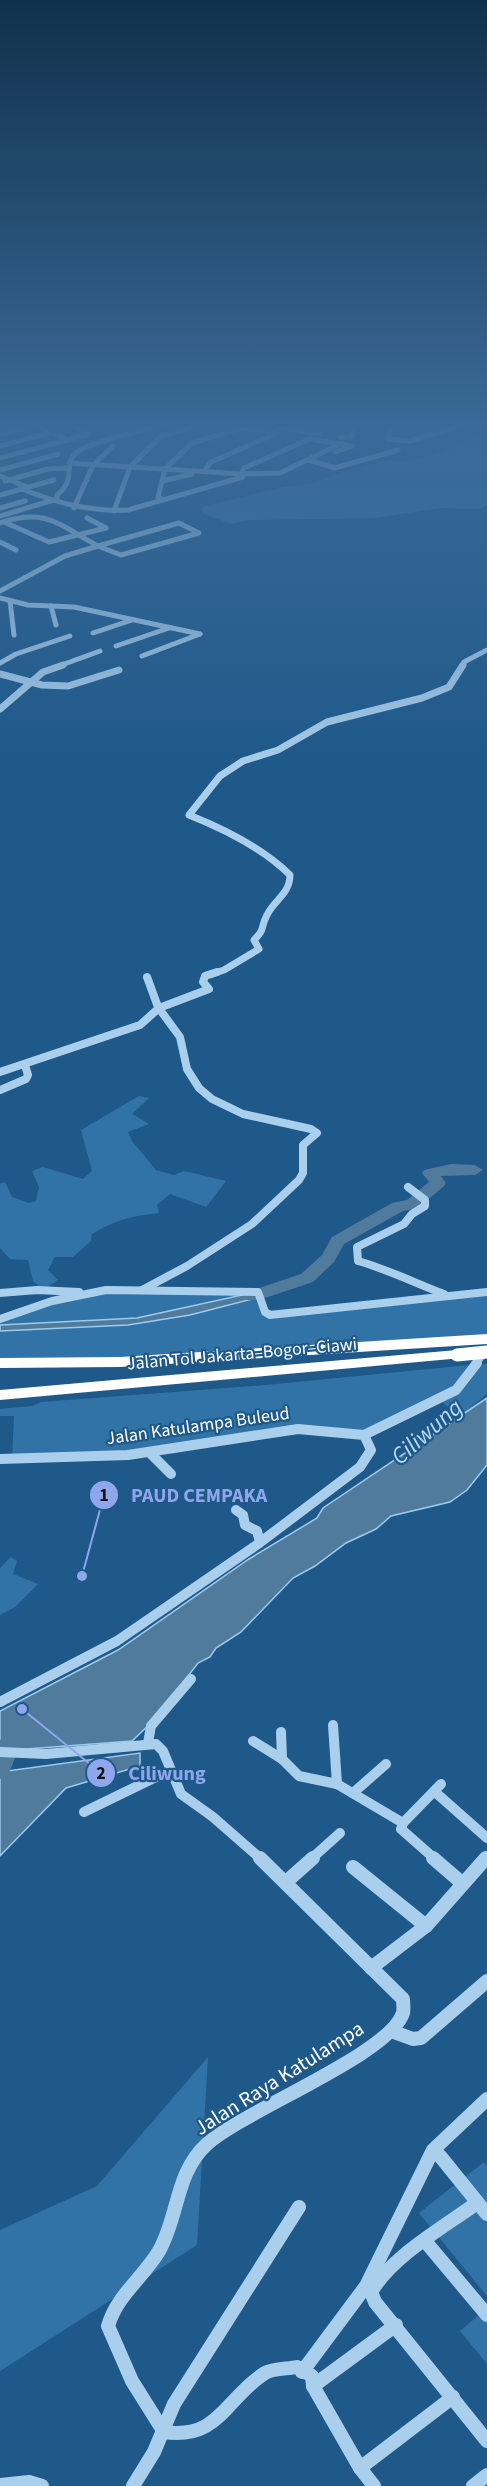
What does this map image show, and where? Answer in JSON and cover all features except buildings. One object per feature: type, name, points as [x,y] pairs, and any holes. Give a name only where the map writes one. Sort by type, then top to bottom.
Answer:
[{"type":"highway","name":"Jalan Tol Jakarta–Bogor–Ciawi","points":[[0,1395],[458,1348],[487,1339]]},
{"type":"highway","name":"Jalan Tol Jakarta–Bogor–Ciawi","points":[[0,1363],[120,1362],[458,1348],[487,1350]]},
{"type":"highway","points":[[0,1403],[123,1383]]},
{"type":"street","points":[[42,539],[49,542],[64,539]]},
{"type":"street","points":[[86,539],[116,555],[125,555],[179,539]]},
{"type":"street","points":[[0,591],[57,559],[123,539]]},
{"type":"street","points":[[0,542],[15,550]]},
{"type":"street","points":[[0,598],[91,611],[200,634],[142,656]]},
{"type":"street","points":[[10,601],[14,635]]},
{"type":"street","points":[[51,606],[56,625]]},
{"type":"street","points":[[91,611],[94,622]]},
{"type":"street","points":[[93,633],[135,620]]},
{"type":"street","points":[[116,646],[171,627]]},
{"type":"street","points":[[0,663],[16,654],[70,636]]},
{"type":"street","points":[[0,1072],[140,1025],[159,1008],[209,989],[209,986],[203,982],[205,976],[257,952],[258,948],[254,940],[264,930],[264,918],[290,885],[290,875],[276,861],[214,825],[189,815],[220,776],[243,761],[278,750],[320,725],[422,698],[449,687],[455,681],[464,662],[487,650]]},
{"type":"street","points":[[0,709],[30,682],[52,668],[100,651]]},
{"type":"street","points":[[0,674],[30,682],[68,686],[119,670]]},
{"type":"street","points":[[141,1290],[163,1276],[187,1266],[252,1224],[299,1180],[303,1173],[303,1145],[317,1133],[311,1128],[237,1113],[214,1102],[197,1086],[188,1071],[180,1037],[159,1008],[154,988],[147,977]]},
{"type":"street","points":[[0,1090],[26,1079],[28,1075],[25,1065]]},
{"type":"street","points":[[408,1186],[421,1197],[425,1206],[412,1214],[404,1224],[357,1247],[358,1261],[381,1267],[404,1280],[449,1296]]},
{"type":"street","points":[[0,1293],[37,1290],[85,1293],[141,1290],[259,1296],[265,1311],[270,1315],[487,1293]]},
{"type":"street","points":[[0,1319],[25,1309],[85,1293]]},
{"type":"street","points":[[0,1701],[117,1641],[261,1542],[360,1467],[371,1450],[370,1443],[364,1435],[456,1390],[487,1350]]},
{"type":"street","name":"Jalan Katulampa Buleud","points":[[0,1459],[128,1455],[298,1429],[364,1435]]},
{"type":"street","points":[[149,1452],[171,1474]]},
{"type":"street","points":[[236,1510],[243,1515],[245,1525],[257,1531],[261,1542]]},
{"type":"street","points":[[0,1752],[46,1754],[146,1743],[151,1726],[191,1679]]},
{"type":"street","points":[[333,1725],[337,1784]]},
{"type":"street","points":[[280,1732],[282,1759]]},
{"type":"street","points":[[253,1741],[282,1759],[294,1773],[304,1779],[337,1784],[403,1822]]},
{"type":"street","name":"Jalan Raya Katulampa","points":[[146,1743],[162,1748],[181,1794],[219,1821],[286,1882],[310,1910],[405,2003],[403,2014],[391,2031],[360,2054],[220,2134],[200,2150],[190,2163],[160,2248],[127,2290],[108,2326],[117,2352],[151,2417],[164,2432]]},
{"type":"street","points":[[353,1793],[386,1764]]},
{"type":"street","points":[[84,1812],[156,1777],[172,1775]]},
{"type":"street","points":[[462,1883],[405,1835],[400,1829],[403,1822],[438,1788],[487,1838]]},
{"type":"street","points":[[286,1882],[340,1833]]},
{"type":"street","points":[[371,1968],[426,1926],[487,1856]]},
{"type":"street","points":[[353,1868],[426,1926]]},
{"type":"street","points":[[391,2031],[413,2039],[421,2038],[487,1982]]},
{"type":"street","points":[[302,2372],[321,2342],[366,2286],[433,2150],[487,2099]]},
{"type":"street","points":[[440,2156],[482,2209],[425,2241],[378,2280],[372,2289],[375,2302],[396,2325],[487,2441]]},
{"type":"street","points":[[133,2486],[164,2432],[174,2404],[299,2207]]},
{"type":"street","points":[[425,2241],[487,2315]]},
{"type":"street","points":[[313,2386],[396,2325]]},
{"type":"street","points":[[164,2432],[185,2435],[202,2430],[266,2372],[297,2367],[312,2376],[313,2386],[360,2468],[374,2486]]},
{"type":"street","points":[[360,2468],[453,2397]]},
{"type":"street","points":[[473,2486],[487,2475]]},
{"type":"street","points":[[0,2486],[29,2482],[42,2486]]},
{"type":"shaded area","points":[[139,1096],[149,1098],[132,1114],[149,1124],[128,1132],[132,1141],[156,1170],[174,1175],[184,1171],[226,1181],[206,1207],[170,1194],[157,1205],[159,1213],[124,1219],[92,1234],[91,1241],[73,1257],[55,1257],[48,1270],[58,1280],[43,1290],[33,1281],[28,1260],[10,1259],[0,1248],[0,1184],[5,1182],[12,1197],[29,1203],[36,1201],[39,1187],[32,1171],[43,1167],[83,1179],[92,1171],[81,1130]]},
{"type":"shaded area","points":[[270,1289],[275,1293],[190,1315],[128,1325],[0,1331],[0,1325],[137,1318]]},
{"type":"shaded area","points":[[256,1292],[137,1318],[0,1325],[0,1316],[85,1293]]},
{"type":"shaded area","points":[[487,1292],[487,1339],[0,1363],[0,1331],[128,1325],[190,1315],[260,1297],[265,1311]]},
{"type":"shaded area","points":[[487,1364],[487,1394],[459,1417],[441,1401],[476,1365]]},
{"type":"shaded area","points":[[469,1365],[448,1392],[370,1437],[304,1429],[151,1454],[12,1460],[14,1416],[0,1416],[0,1409],[32,1406],[41,1402],[266,1385]]},
{"type":"shaded area","points":[[487,1398],[487,1465],[467,1490],[450,1502],[391,1516],[376,1529],[346,1543],[315,1566],[293,1578],[241,1632],[216,1648],[210,1657],[198,1663],[154,1720],[132,1741],[0,1751],[0,1711],[118,1650],[249,1559],[317,1518],[323,1508]]},
{"type":"shaded area","points":[[11,1557],[17,1561],[13,1574],[38,1584],[15,1607],[0,1615],[0,1568]]},
{"type":"shaded area","points":[[140,1753],[140,1766],[66,1788],[0,1856],[0,1769],[7,1771]]},
{"type":"shaded area","points":[[208,2057],[197,2245],[0,2371],[0,2230],[97,2186]]},
{"type":"shaded area","points":[[484,2162],[487,2166],[487,2296],[419,2213]]},
{"type":"shaded area","points":[[487,2308],[487,2364],[460,2331]]},
{"type":"waterway","points":[[253,1296],[307,1278],[328,1258],[338,1241],[398,1207],[412,1204],[438,1183],[430,1173],[451,1169],[475,1170]]},
{"type":"waterway","name":"Ciliwung","points":[[0,1770],[12,1737]]},
{"type":"place","name":"PAUD CEMPAKA","points":[[82,1576]]},
{"type":"place","name":"Ciliwung","points":[[22,1709]]}]
